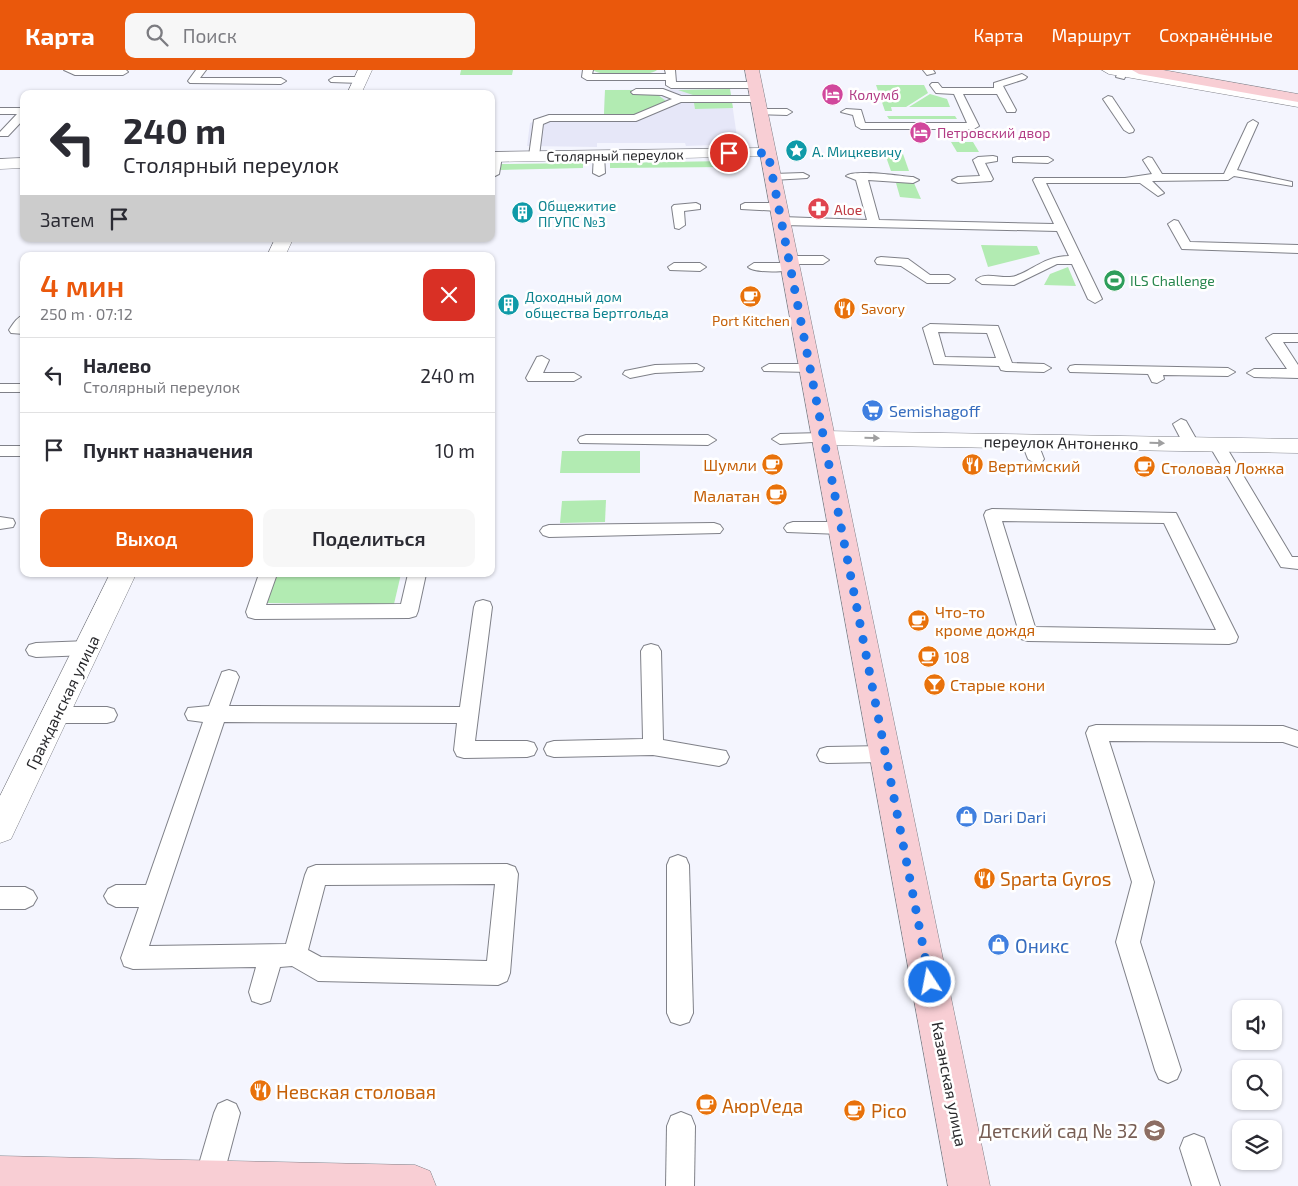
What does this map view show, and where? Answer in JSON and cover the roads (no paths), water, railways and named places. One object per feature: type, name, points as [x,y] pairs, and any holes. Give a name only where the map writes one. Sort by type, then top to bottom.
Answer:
[{"type":"street","name":"Казанская улица","points":[[752,70],[969,1186]]},
{"type":"street","points":[[1139,70],[1264,97],[1298,98]]},
{"type":"street","points":[[1119,72],[1298,103]]},
{"type":"street","points":[[356,90],[363,75]]},
{"type":"street","name":"Столярный переулок","points":[[495,157],[768,153]]},
{"type":"street","points":[[0,164],[20,164]]},
{"type":"street","name":"переулок Антоненко","points":[[823,438],[1033,450],[1186,434],[1217,445],[1298,446]]},
{"type":"street","name":"Гражданская улица","points":[[0,829],[122,577]]},
{"type":"street","points":[[0,1176],[415,1186]]},
{"type":"lane","points":[[69,70],[75,72],[123,72]]},
{"type":"lane","points":[[201,70],[193,81],[276,81],[278,70]]},
{"type":"lane","points":[[588,70],[587,77],[671,73],[671,85],[757,99],[787,112]]},
{"type":"lane","points":[[334,80],[363,75]]},
{"type":"lane","points":[[1011,110],[998,84],[1022,78]]},
{"type":"lane","points":[[935,85],[939,91],[1000,91]]},
{"type":"lane","points":[[854,100],[861,126],[974,126],[958,91]]},
{"type":"lane","points":[[636,92],[663,92],[680,99],[757,99]]},
{"type":"lane","points":[[534,156],[538,122],[550,118],[636,118],[680,99]]},
{"type":"lane","points":[[1108,100],[1129,130]]},
{"type":"lane","points":[[0,111],[20,112]]},
{"type":"lane","points":[[846,112],[857,112]]},
{"type":"lane","points":[[4,134],[20,116]]},
{"type":"lane","points":[[1095,299],[1039,180],[1125,181],[1159,176],[1228,177],[1253,124]]},
{"type":"lane","points":[[599,155],[599,173]]},
{"type":"lane","points":[[958,180],[987,179],[978,160],[992,159]]},
{"type":"lane","points":[[1017,160],[1048,160]]},
{"type":"lane","points":[[1148,160],[1159,176]]},
{"type":"lane","points":[[1231,172],[1288,184]]},
{"type":"lane","points":[[773,176],[802,176]]},
{"type":"lane","points":[[874,223],[857,176],[913,180]]},
{"type":"lane","points":[[1143,179],[1158,193]]},
{"type":"lane","points":[[679,224],[678,207],[696,207]]},
{"type":"lane","points":[[745,207],[780,214],[874,223],[1062,228]]},
{"type":"lane","points":[[1174,224],[1186,246],[1298,249]]},
{"type":"lane","points":[[754,267],[823,260]]},
{"type":"lane","points":[[982,280],[1014,281],[1055,260],[1077,260]]},
{"type":"lane","points":[[881,261],[904,262],[927,279],[949,279]]},
{"type":"lane","points":[[674,267],[700,267]]},
{"type":"lane","points":[[1004,362],[939,360],[930,328],[993,329],[1006,367],[1044,368]]},
{"type":"lane","points":[[1298,338],[1273,338],[1298,374]]},
{"type":"lane","points":[[542,360],[533,378],[574,377]]},
{"type":"lane","points":[[630,374],[655,369],[697,368]]},
{"type":"lane","points":[[769,368],[810,368]]},
{"type":"lane","points":[[1075,368],[1156,374],[1228,372]]},
{"type":"lane","points":[[1254,373],[1298,374]]},
{"type":"lane","points":[[0,388],[20,388]]},
{"type":"lane","points":[[780,439],[823,438]]},
{"type":"lane","points":[[586,440],[708,440]]},
{"type":"lane","points":[[1217,445],[1287,563],[1298,563]]},
{"type":"lane","points":[[0,451],[20,450]]},
{"type":"lane","points":[[1058,510],[1170,517],[1229,637],[1028,634],[992,515],[1058,510]]},
{"type":"lane","points":[[793,528],[841,528]]},
{"type":"lane","points":[[549,531],[714,529]]},
{"type":"lane","points":[[267,577],[255,612],[409,611],[416,577]]},
{"type":"lane","points":[[483,607],[464,750],[527,749]]},
{"type":"lane","points":[[36,650],[88,648]]},
{"type":"lane","points":[[651,650],[653,747]]},
{"type":"lane","points":[[229,677],[205,714],[155,896],[133,958],[283,955],[318,970],[498,973],[507,874],[316,875],[283,955],[261,992]]},
{"type":"lane","points":[[205,714],[470,715]]},
{"type":"lane","points":[[55,716],[107,715]]},
{"type":"lane","points":[[1168,1070],[1128,942],[1143,882],[1096,733],[1283,734],[1298,739]]},
{"type":"lane","points":[[554,749],[653,747],[719,757]]},
{"type":"lane","points":[[826,755],[885,754]]},
{"type":"lane","points":[[678,865],[680,1014]]},
{"type":"lane","points":[[116,896],[155,896]]},
{"type":"lane","points":[[0,898],[25,898]]},
{"type":"lane","points":[[208,1181],[227,1113]]},
{"type":"lane","points":[[680,1186],[681,1126]]},
{"type":"lane","points":[[1194,1148],[1206,1186]]},
{"type":"place","name":"Колумб","points":[[833,94]]},
{"type":"place","name":"Петровский двор","points":[[921,132]]},
{"type":"place","name":"А. Мицкевичу","points":[[796,151]]},
{"type":"place","name":"Aloe","points":[[818,209]]},
{"type":"place","name":"Общежитие ПГУПС №3","points":[[522,213]]},
{"type":"place","name":"ILS Challenge","points":[[1114,280]]},
{"type":"place","name":"Port Kitchen","points":[[751,297]]},
{"type":"place","name":"Доходный дом общества Бертгольда","points":[[509,304]]},
{"type":"place","name":"Savory","points":[[845,308]]},
{"type":"place","name":"Semishagoff","points":[[873,410]]},
{"type":"place","name":"Шумли","points":[[773,464]]},
{"type":"place","name":"Вертимский","points":[[972,465]]},
{"type":"place","name":"Столовая Ложка","points":[[1145,467]]},
{"type":"place","name":"Малатан","points":[[776,495]]},
{"type":"place","name":"Что-то кроме дождя","points":[[919,620]]},
{"type":"place","name":"108","points":[[928,656]]},
{"type":"place","name":"Старые кони","points":[[934,684]]},
{"type":"place","name":"Dari Dari","points":[[967,816]]},
{"type":"place","name":"Sparta Gyros","points":[[984,878]]},
{"type":"place","name":"Оникс","points":[[999,945]]},
{"type":"place","name":"Невская столовая","points":[[260,1091]]},
{"type":"place","name":"АюрVеда","points":[[706,1105]]},
{"type":"place","name":"Pico","points":[[855,1110]]},
{"type":"place","name":"Детский сад № 32","points":[[1154,1130]]}]
